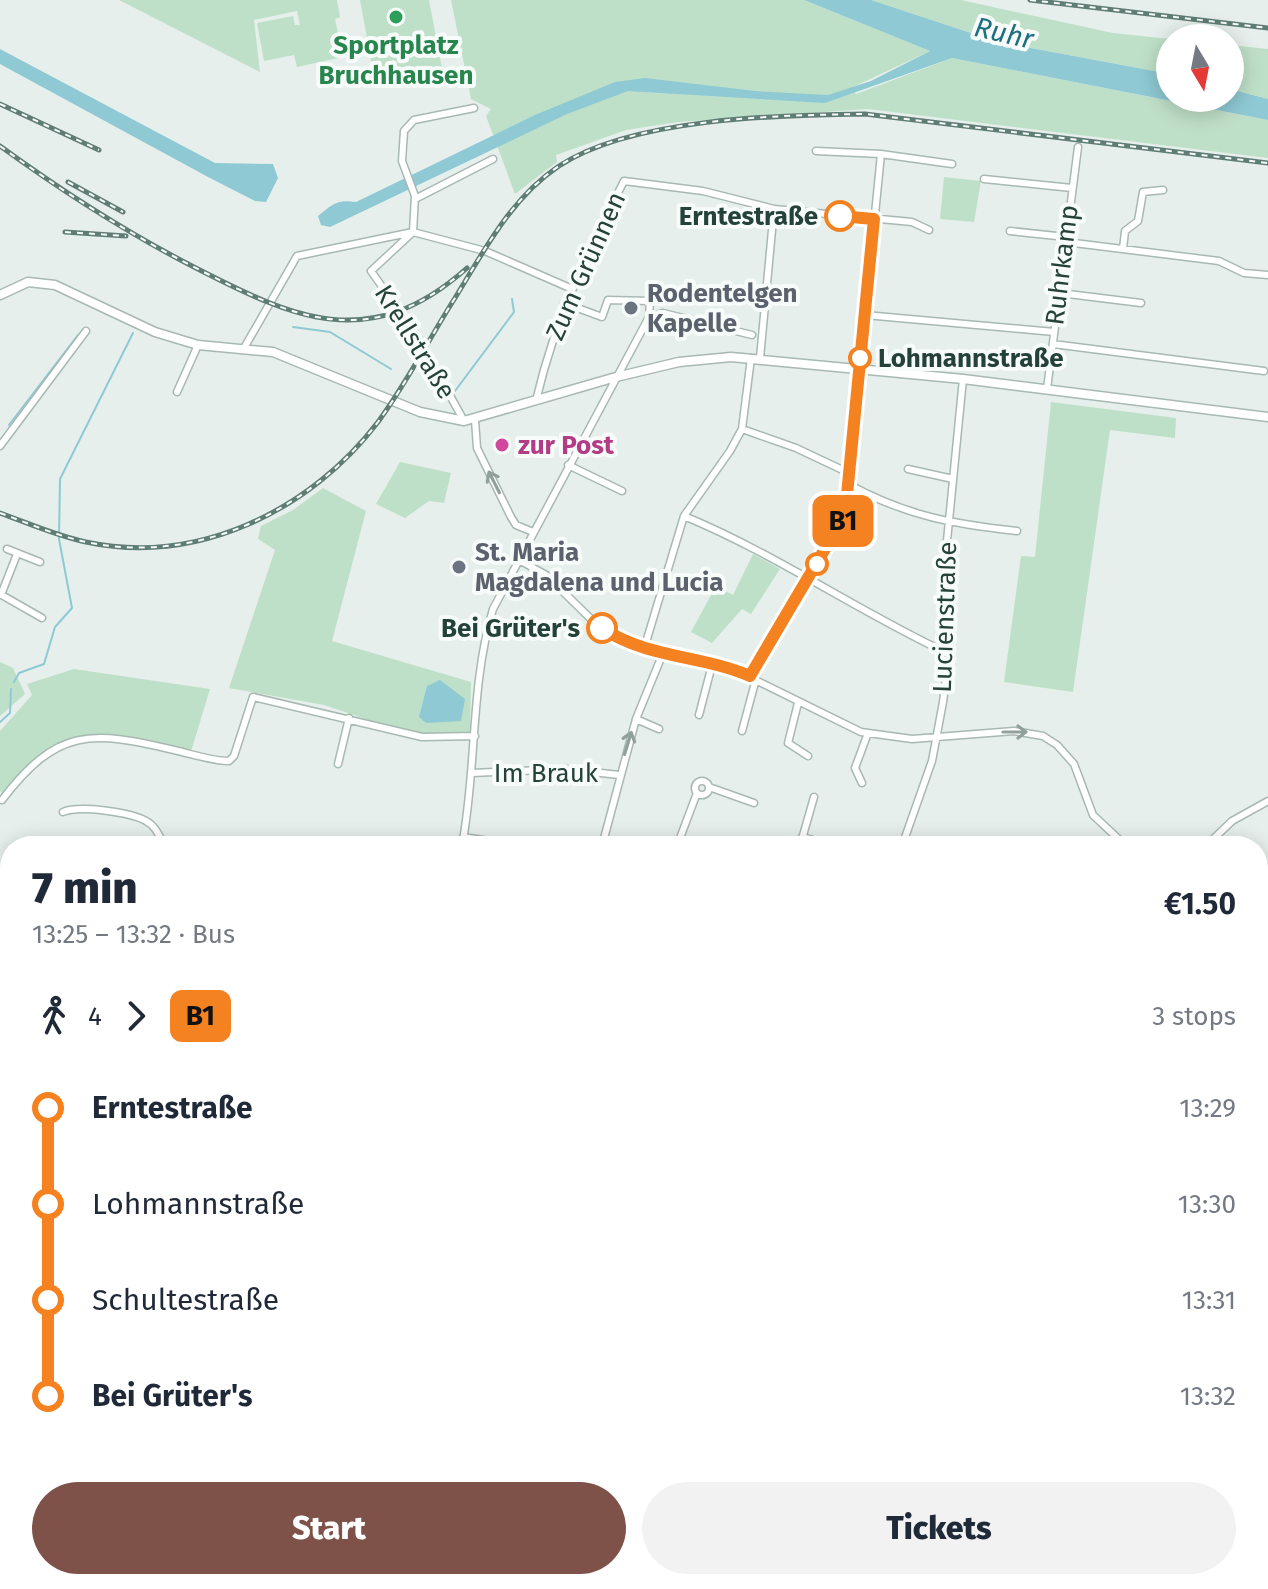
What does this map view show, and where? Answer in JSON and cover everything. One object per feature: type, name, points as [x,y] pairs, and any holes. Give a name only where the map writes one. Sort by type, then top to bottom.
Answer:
[{"type":"street","points":[[413,232],[415,197],[405,172],[403,135],[414,120],[474,108]]},
{"type":"street","name":"Ruhrkamp","points":[[1047,389],[1078,147]]},
{"type":"street","points":[[816,151],[881,154],[952,164]]},
{"type":"street","points":[[742,731],[753,678],[842,525],[881,154]]},
{"type":"street","points":[[415,197],[493,159]]},
{"type":"street","name":"Ruhrkamp","points":[[984,179],[1072,188]]},
{"type":"street","name":"Zum Grünnen","points":[[537,397],[570,288],[624,181],[703,191],[774,209]]},
{"type":"street","points":[[1123,249],[1125,231],[1138,221],[1143,192],[1163,190]]},
{"type":"street","points":[[644,649],[684,516],[742,429],[755,358],[774,209],[912,222],[929,230]]},
{"type":"street","points":[[1010,231],[1219,261],[1244,273],[1268,275]]},
{"type":"street","points":[[244,348],[297,256],[413,232],[485,251],[570,288]]},
{"type":"street","name":"Krellstraße","points":[[413,232],[372,269],[371,274],[419,339],[464,421]]},
{"type":"street","points":[[0,295],[28,282],[55,285],[155,332],[198,345],[244,348],[286,356],[420,412],[464,421],[475,420],[537,397],[616,377],[704,359],[755,358],[963,379],[1268,417]]},
{"type":"street","points":[[1060,293],[1141,303]]},
{"type":"street","points":[[463,836],[484,640],[493,609],[649,317],[650,301],[608,300],[602,317],[564,303]]},
{"type":"street","points":[[649,317],[663,313],[752,335]]},
{"type":"street","points":[[865,315],[1054,332]]},
{"type":"street","points":[[0,446],[86,331]]},
{"type":"street","points":[[1053,344],[1264,371]]},
{"type":"street","points":[[177,392],[198,345]]},
{"type":"street","name":"Lucienstraße","points":[[905,836],[938,738],[949,654],[944,588],[963,379]]},
{"type":"street","points":[[475,420],[477,448],[511,517],[516,525],[533,532]]},
{"type":"street","points":[[742,429],[796,448],[849,473]]},
{"type":"street","points":[[568,465],[622,491]]},
{"type":"street","points":[[908,469],[953,479]]},
{"type":"street","points":[[848,484],[901,510],[948,524],[1017,531]]},
{"type":"street","points":[[684,516],[808,579],[881,622],[949,654]]},
{"type":"street","points":[[7,549],[40,562]]},
{"type":"street","points":[[17,554],[1,594],[42,618]]},
{"type":"street","points":[[519,560],[559,585],[602,628],[644,649],[713,661],[868,733],[938,738],[1014,731],[1032,733],[1052,741],[1074,764],[1093,815],[1115,836]]},
{"type":"street","name":"Im Brauk","points":[[605,836],[636,719],[663,653]]},
{"type":"street","points":[[699,715],[713,661]]},
{"type":"street","points":[[2,800],[36,759],[71,741],[118,738],[229,761],[234,756],[253,697],[422,737],[475,736]]},
{"type":"street","points":[[798,703],[788,743],[808,756]]},
{"type":"street","points":[[338,764],[349,718]]},
{"type":"street","points":[[636,719],[659,729]]},
{"type":"street","points":[[862,783],[855,768],[868,733]]},
{"type":"street","name":"Im Brauk","points":[[472,773],[565,769],[619,775]]},
{"type":"street","points":[[681,836],[699,781],[754,803]]},
{"type":"street","points":[[697,793],[706,794],[709,787]]},
{"type":"street","points":[[802,836],[814,797]]},
{"type":"street","points":[[1216,836],[1232,821],[1268,801]]},
{"type":"street","points":[[63,812],[77,808],[139,818],[152,825],[159,836]]},
{"type":"green space","points":[[119,0],[337,0],[340,17],[335,19],[343,57],[297,67],[294,55],[264,61],[257,23],[293,16],[295,25],[300,25],[297,11],[254,20],[260,72]]},
{"type":"green space","points":[[360,0],[429,0],[443,74],[376,87]]},
{"type":"green space","points":[[451,0],[804,0],[930,51],[851,88],[856,94],[952,58],[1156,98],[1156,112],[1227,112],[1268,120],[1268,158],[868,109],[678,122],[626,130],[556,155],[557,162],[515,194],[486,116],[491,109],[471,99]]},
{"type":"green space","points":[[871,0],[961,0],[1113,33],[1156,38],[1156,71],[998,42]]},
{"type":"green space","points":[[1244,46],[1268,49],[1268,99],[1244,93]]},
{"type":"green space","points":[[944,177],[981,181],[974,222],[940,219]]},
{"type":"green space","points":[[1051,402],[1176,418],[1175,438],[1110,430],[1073,692],[1004,682],[1021,556],[1035,557]]},
{"type":"green space","points":[[400,462],[451,473],[444,503],[429,501],[405,518],[376,504]]},
{"type":"green space","points":[[323,488],[366,511],[332,641],[471,682],[470,732],[413,735],[324,705],[229,688],[275,550],[258,539],[261,526],[293,510]]},
{"type":"green space","points":[[753,554],[780,569],[751,614],[742,609],[712,643],[691,632],[716,586],[733,595]]},
{"type":"green space","points":[[0,662],[13,668],[25,694],[0,716]]},
{"type":"green space","points":[[74,669],[210,689],[190,755],[135,743],[79,742],[44,756],[6,798],[0,791],[0,731],[32,695],[27,684]]},
{"type":"water","points":[[804,0],[871,0],[998,42],[1156,71],[1156,98],[952,58],[825,103],[628,91],[567,114],[330,227],[321,225],[318,216],[335,204],[356,202],[535,115],[615,82],[645,78],[755,91],[828,95],[871,81],[930,51]]},
{"type":"water","points":[[0,49],[215,163],[273,164],[278,178],[266,202],[255,201],[208,177],[0,64]]},
{"type":"water","points":[[1244,93],[1268,99],[1268,120],[1227,112],[1244,112]]},
{"type":"water","points":[[440,680],[465,699],[461,721],[426,723],[419,717],[427,686]]},
{"type":"waterway","points":[[455,391],[514,312],[512,299]]},
{"type":"waterway","points":[[293,327],[330,332],[391,369]]},
{"type":"waterway","points":[[14,682],[19,673],[44,664],[55,627],[72,608],[59,539],[60,479],[133,333]]},
{"type":"waterway","points":[[9,425],[78,335]]},
{"type":"waterway","points":[[439,392],[446,395]]},
{"type":"waterway","points":[[0,722],[10,713],[11,689]]},
{"type":"railway","points":[[1030,0],[1268,28]]},
{"type":"railway","points":[[0,104],[99,150]]},
{"type":"railway","points":[[0,513],[86,542],[128,547],[169,546],[210,538],[249,524],[286,505],[320,481],[351,453],[378,422],[513,209],[559,166],[590,150],[625,138],[707,122],[865,114],[1268,163]]},
{"type":"railway","points":[[0,146],[70,195],[142,239],[229,285],[298,312],[331,319],[364,319],[397,312],[431,295],[467,268]]},
{"type":"railway","points":[[68,182],[123,212]]},
{"type":"railway","points":[[65,232],[126,236]]},
{"type":"bus line","name":"B1","points":[[602,628],[644,649],[713,661],[750,676],[842,525],[874,219],[840,216]]},
{"type":"place","name":"Sportplatz Bruchhausen","points":[[396,17]]},
{"type":"place","name":"Erntestraße","points":[[840,216]]},
{"type":"place","name":"Rodentelgen Kapelle","points":[[631,308]]},
{"type":"place","name":"Lohmannstraße","points":[[860,358]]},
{"type":"place","name":"zur Post","points":[[502,445]]},
{"type":"place","name":"St. Maria Magdalena und Lucia","points":[[459,567]]},
{"type":"place","name":"Bei Grüter's","points":[[602,628]]},
{"type":"water label","name":"Ruhr","points":[[1004,33]]}]
